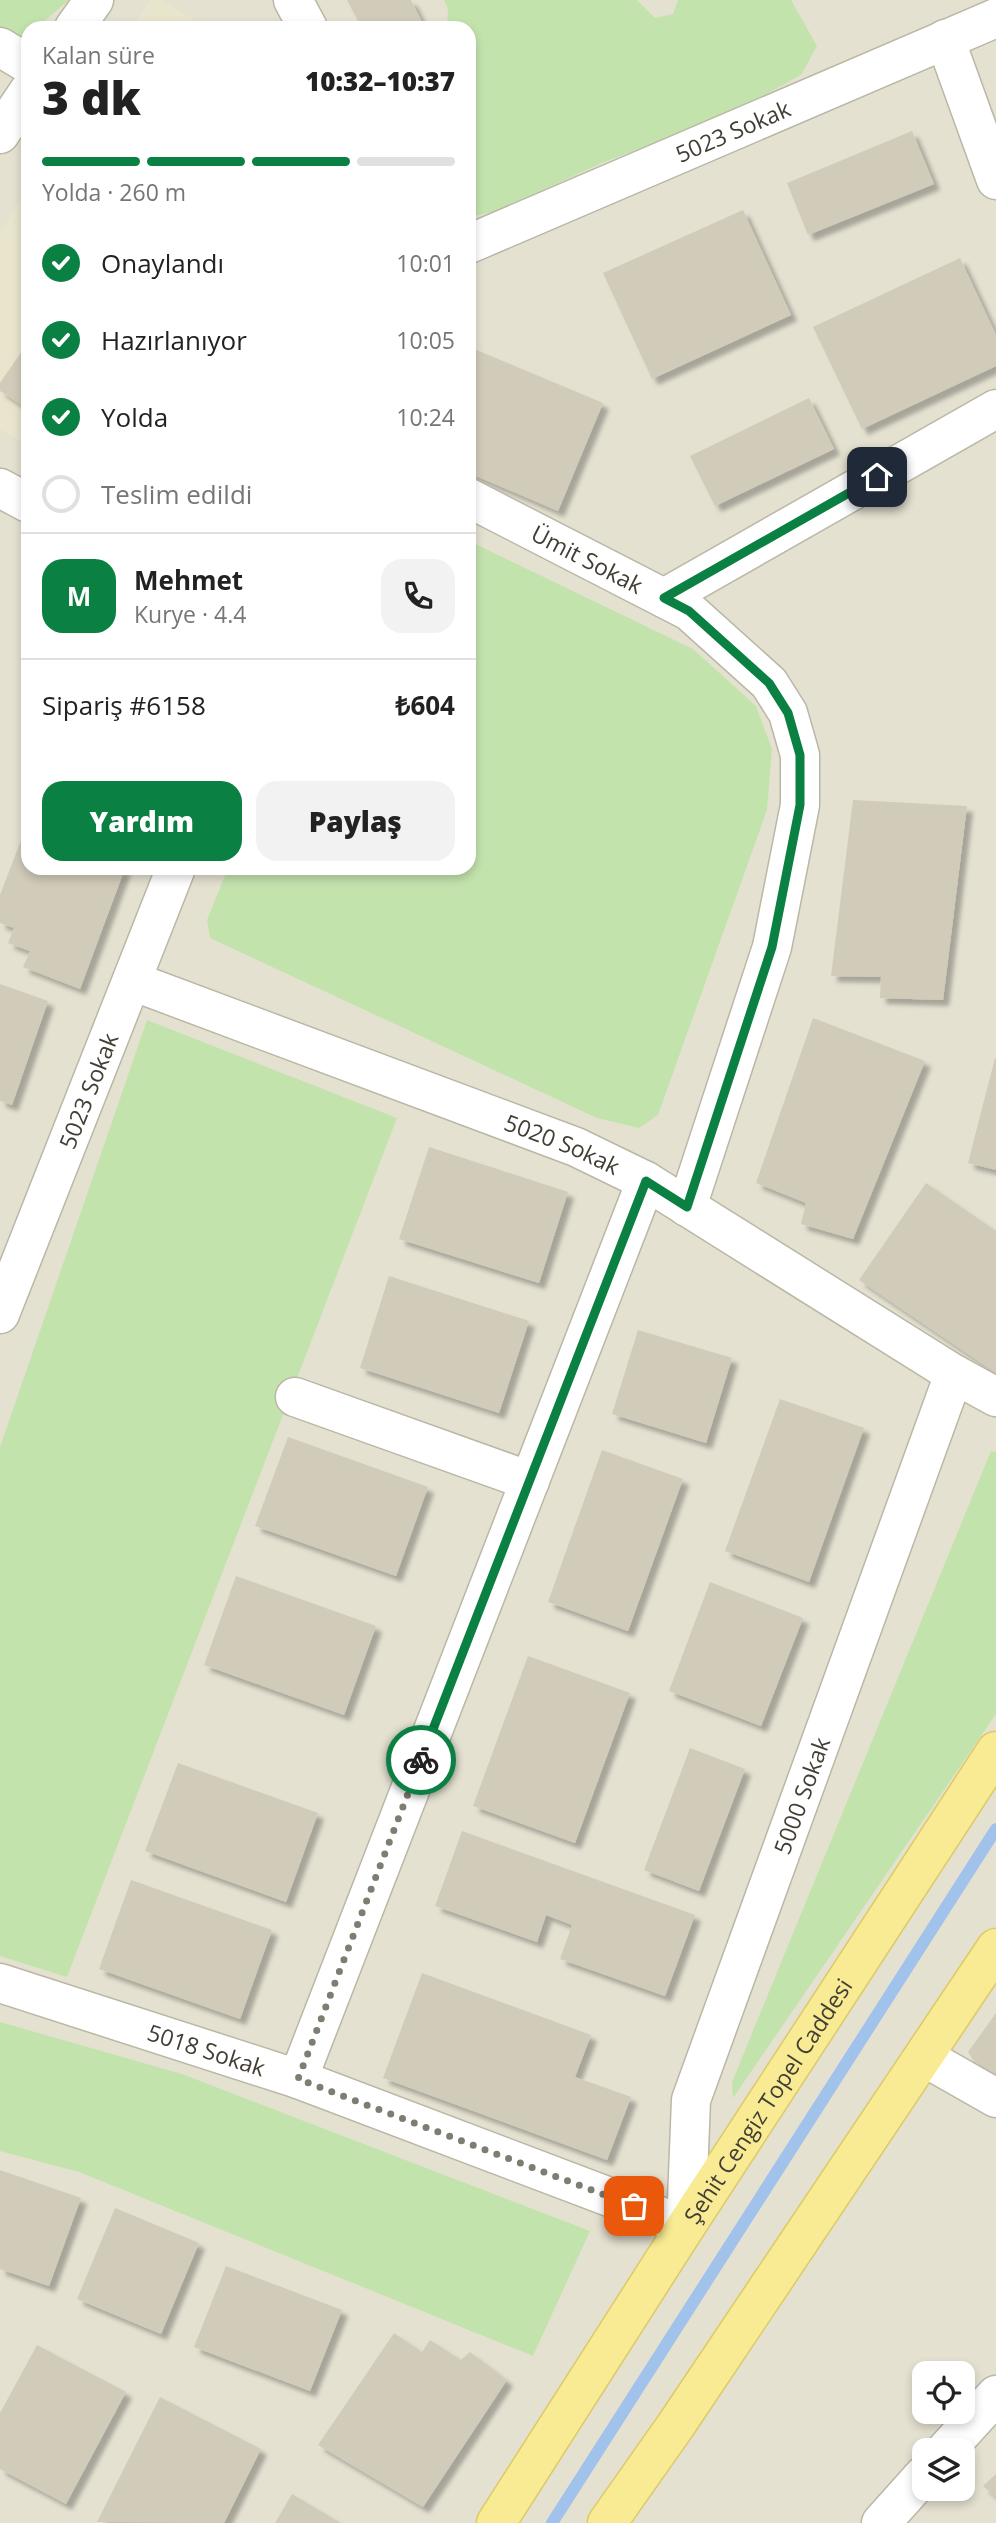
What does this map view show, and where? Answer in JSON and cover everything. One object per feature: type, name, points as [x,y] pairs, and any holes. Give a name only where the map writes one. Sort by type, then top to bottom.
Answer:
[{"type":"main road","name":"Şehit Cengiz Topel Caddesi","points":[[496,2523],[996,1751]]},
{"type":"main road","points":[[607,2523],[676,2425],[996,1948]]},
{"type":"street","points":[[79,21],[94,0]]},
{"type":"street","points":[[293,0],[304,21]]},
{"type":"street","name":"5023 Sokak","points":[[476,241],[996,18]]},
{"type":"street","points":[[945,39],[996,180]]},
{"type":"street","points":[[0,47],[21,60]]},
{"type":"street","points":[[0,134],[21,102]]},
{"type":"street","name":"Ümit Sokak","points":[[476,502],[664,598],[996,409]]},
{"type":"street","points":[[0,488],[21,499]]},
{"type":"street","points":[[664,598],[689,611],[769,683],[788,713],[800,755],[800,805],[772,947],[687,1207]]},
{"type":"street","name":"5023 Sokak","points":[[0,1314],[173,875]]},
{"type":"street","name":"5020 Sokak","points":[[132,981],[576,1147],[646,1181],[954,1374],[996,1397]]},
{"type":"street","points":[[298,2079],[646,1181]]},
{"type":"street","name":"5000 Sokak","points":[[686,2226],[691,2100],[954,1374]]},
{"type":"street","points":[[295,1397],[530,1481]]},
{"type":"street","name":"5018 Sokak","points":[[0,1983],[298,2079],[686,2226]]},
{"type":"street","points":[[924,2057],[996,2098]]},
{"type":"street","points":[[957,2438],[996,2395]]},
{"type":"street","points":[[881,2523],[912,2488]]},
{"type":"shaded area","points":[[0,0],[996,0],[996,2523],[0,2523]]},
{"type":"shaded area","points":[[150,0],[161,0],[196,21],[136,21]]},
{"type":"shaded area","points":[[21,200],[21,442],[0,429],[0,233]]},
{"type":"green space","points":[[0,0],[69,0],[44,21],[21,21],[20,41],[0,29]]},
{"type":"green space","points":[[444,0],[637,0],[655,18],[673,14],[678,0],[791,0],[817,46],[801,75],[727,116],[604,162],[497,211],[476,216],[476,21],[447,21],[448,9]]},
{"type":"green space","points":[[476,544],[693,649],[756,706],[772,749],[767,810],[658,1115],[639,1128],[597,1118],[210,938],[207,920],[225,875],[476,875]]},
{"type":"green space","points":[[147,1020],[397,1118],[67,1977],[0,1956],[0,1447]]},
{"type":"green space","points":[[991,1451],[996,1452],[996,1714],[733,2098],[732,2082]]},
{"type":"green space","points":[[0,2022],[182,2074],[590,2231],[533,2356],[79,2172],[0,2151]]},
{"type":"building","points":[[347,0],[411,0],[422,21],[358,21]]},
{"type":"building","points":[[912,131],[934,184],[808,235],[787,183]]},
{"type":"building","points":[[743,210],[791,315],[652,379],[603,273]]},
{"type":"building","points":[[960,258],[996,335],[996,366],[862,429],[813,327]]},
{"type":"building","points":[[476,350],[603,403],[558,511],[476,476]]},
{"type":"building","points":[[21,352],[21,404],[0,391],[0,383]]},
{"type":"building","points":[[809,398],[834,449],[715,506],[690,456]]},
{"type":"building","points":[[853,800],[967,806],[943,1000],[880,998],[881,977],[831,976]]},
{"type":"building","points":[[21,840],[21,875],[122,875],[80,989],[23,967],[30,951],[8,943],[14,928],[0,923],[0,895]]},
{"type":"building","points":[[0,984],[48,1001],[12,1105],[0,1101]]},
{"type":"building","points":[[813,1018],[925,1061],[853,1239],[801,1224],[806,1203],[756,1183]]},
{"type":"building","points":[[996,1058],[996,1170],[968,1163]]},
{"type":"building","points":[[429,1147],[568,1192],[539,1283],[399,1239]]},
{"type":"building","points":[[926,1183],[996,1231],[996,1373],[859,1280]]},
{"type":"building","points":[[389,1276],[529,1321],[499,1413],[360,1368]]},
{"type":"building","points":[[638,1330],[732,1358],[706,1443],[612,1414]]},
{"type":"building","points":[[780,1399],[864,1428],[809,1582],[725,1551]]},
{"type":"building","points":[[288,1437],[428,1487],[396,1576],[255,1526]]},
{"type":"building","points":[[602,1450],[683,1479],[628,1631],[548,1602]]},
{"type":"building","points":[[236,1576],[376,1626],[344,1715],[204,1665]]},
{"type":"building","points":[[710,1582],[803,1618],[761,1726],[669,1691]]},
{"type":"building","points":[[528,1656],[630,1693],[575,1843],[473,1806]]},
{"type":"building","points":[[690,1748],[745,1769],[699,1891],[644,1870]]},
{"type":"building","points":[[178,1763],[318,1813],[286,1902],[145,1851]]},
{"type":"building","points":[[462,1831],[695,1915],[665,1996],[560,1959],[572,1925],[546,1915],[537,1942],[435,1906]]},
{"type":"building","points":[[131,1880],[272,1930],[240,2019],[99,1969]]},
{"type":"building","points":[[422,1973],[591,2035],[575,2077],[631,2097],[607,2160],[383,2078]]},
{"type":"building","points":[[996,2013],[996,2084],[982,2074],[968,2052]]},
{"type":"building","points":[[0,2170],[81,2198],[49,2286],[0,2269]]},
{"type":"building","points":[[115,2208],[199,2243],[161,2334],[77,2299]]},
{"type":"building","points":[[226,2266],[342,2310],[310,2391],[194,2347]]},
{"type":"building","points":[[394,2333],[422,2352],[430,2340],[461,2360],[470,2352],[507,2380],[423,2507],[318,2445]]},
{"type":"building","points":[[37,2345],[126,2392],[66,2504],[0,2469],[0,2413]]},
{"type":"building","points":[[160,2397],[261,2449],[224,2523],[97,2522]]},
{"type":"building","points":[[996,2474],[996,2497],[983,2486]]},
{"type":"building","points":[[292,2494],[341,2523],[275,2523]]},
{"type":"waterway","points":[[552,2523],[996,1829]]},
{"type":"way so far","points":[[421,1760],[298,2079],[634,2206]]},
{"type":"route","points":[[421,1760],[646,1181],[687,1207],[772,947],[800,805],[800,755],[788,713],[769,683],[725,642],[689,611],[664,598],[877,477]]}]
